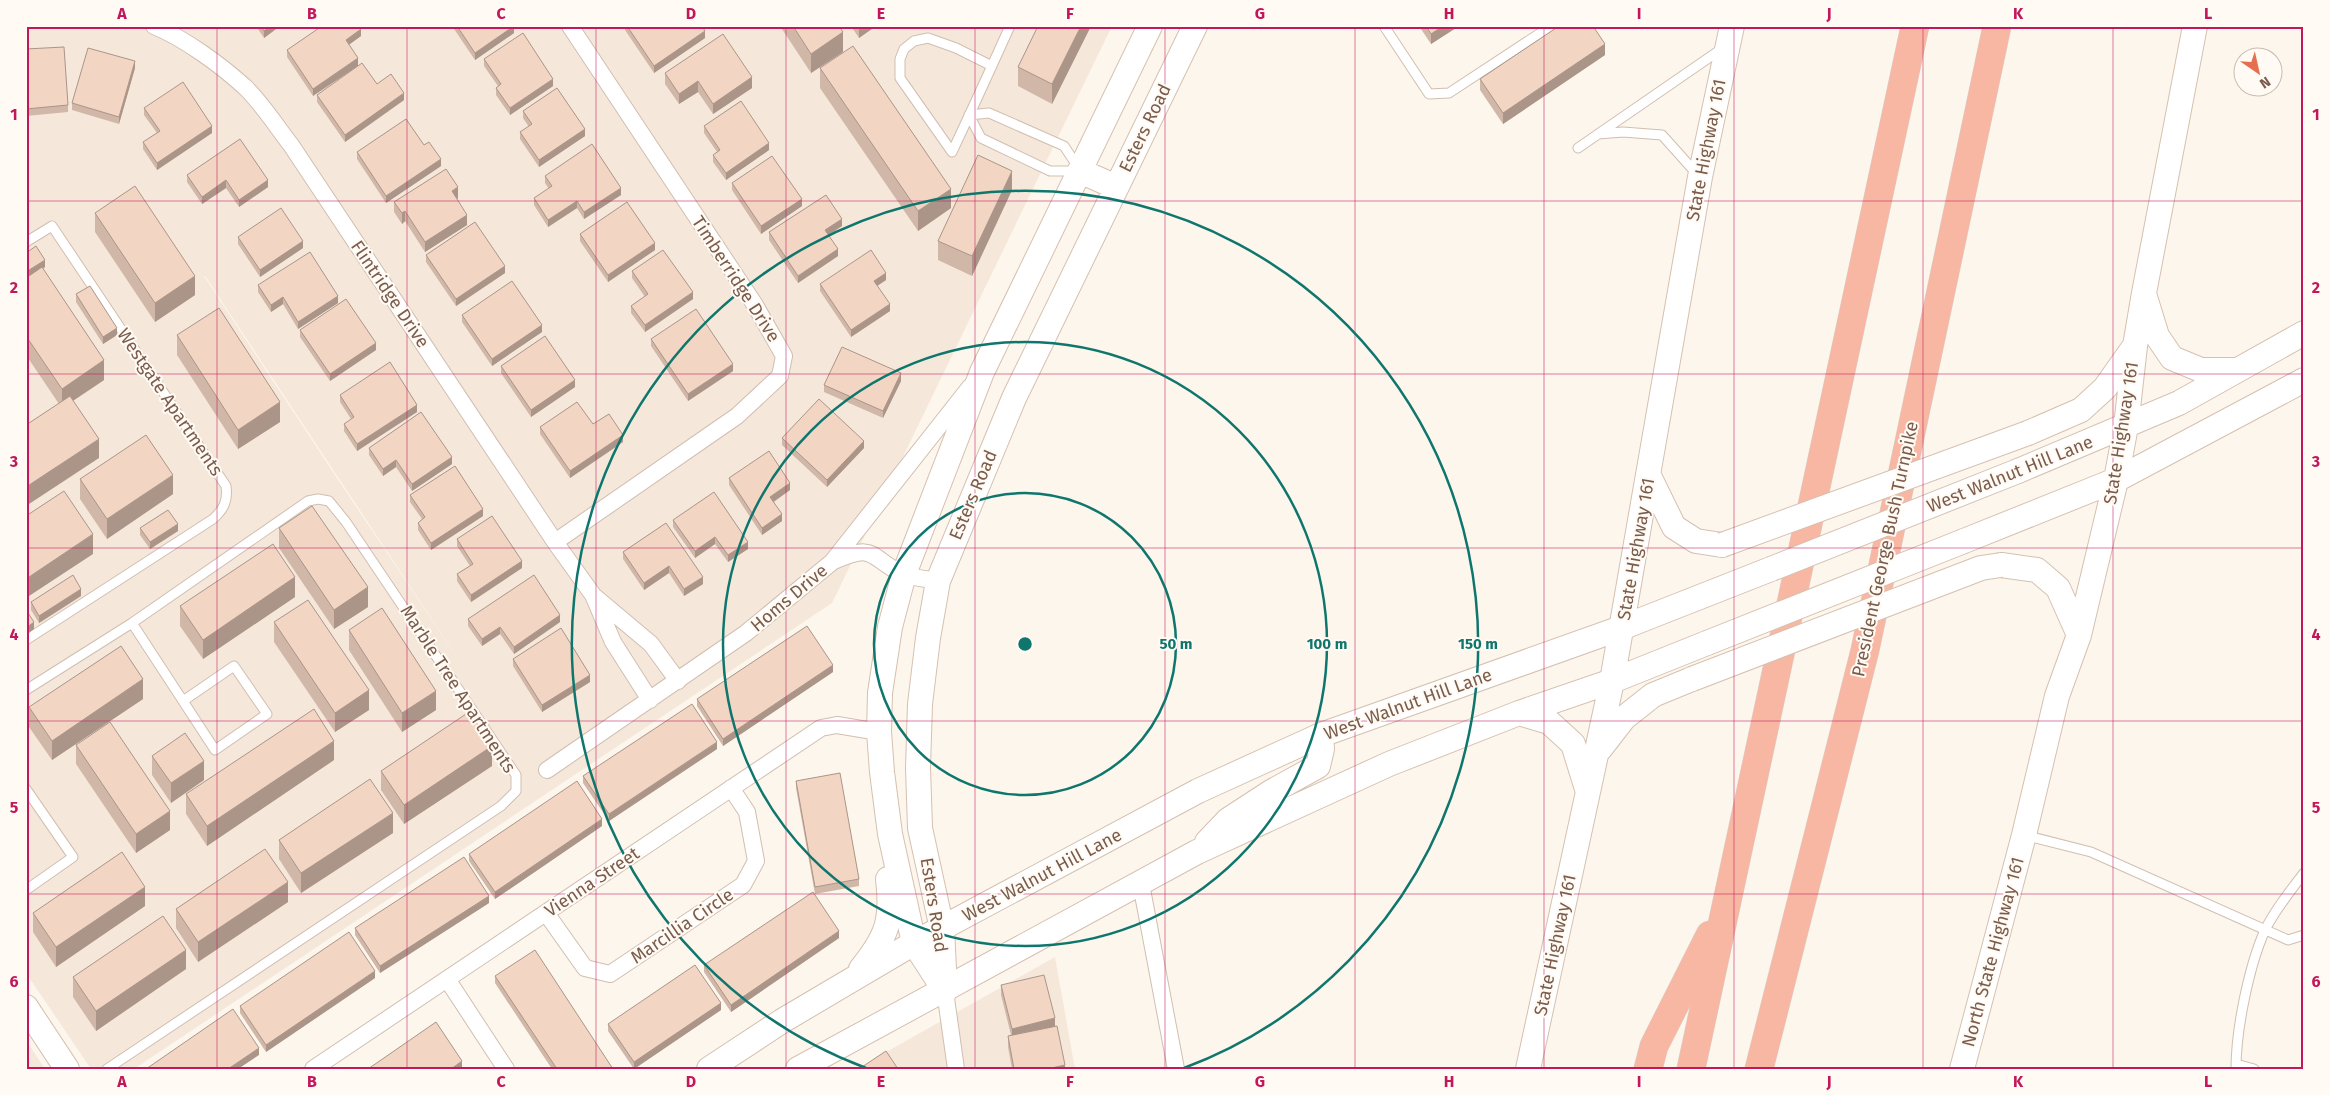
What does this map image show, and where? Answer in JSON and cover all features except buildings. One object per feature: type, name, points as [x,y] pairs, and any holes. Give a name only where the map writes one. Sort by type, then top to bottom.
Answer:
[{"type":"highway","points":[[1691,1069],[1916,26]]},
{"type":"highway","name":"President George Bush Turnpike","points":[[1759,1069],[1866,650],[1997,26]]},
{"type":"highway","points":[[1648,1069],[1654,1046],[1726,903]]},
{"type":"main road","name":"Esters Road","points":[[945,991],[914,943],[890,834],[879,732],[880,693],[888,636],[904,574],[982,372],[1150,26]]},
{"type":"main road","name":"Esters Road","points":[[945,991],[942,929],[920,828],[918,768],[920,704],[928,638],[938,581],[1014,398],[1195,26]]},
{"type":"main road","name":"State Highway 161","points":[[2024,835],[2057,696],[2079,635],[2116,480],[2126,426],[2135,346],[2144,293],[2195,26]]},
{"type":"main road","name":"State Highway 161","points":[[1528,1069],[1612,681],[1700,177],[1730,36]]},
{"type":"main road","points":[[1080,171],[1116,187]]},
{"type":"main road","points":[[2144,293],[2157,336],[2172,358],[2201,370],[2236,370]]},
{"type":"main road","name":"West Walnut Hill Lane","points":[[709,1069],[914,943],[1198,791],[1320,735],[1621,628],[2018,471],[2178,402],[2304,333]]},
{"type":"main road","points":[[1649,476],[1674,527],[1696,541],[1722,545],[2028,433],[2081,410],[2105,388],[2135,346]]},
{"type":"main road","points":[[798,1069],[945,991],[1197,852],[1389,764],[1519,713],[1612,681],[2116,480],[2304,380]]},
{"type":"main road","points":[[1596,754],[1624,718],[1653,695],[1981,568],[2001,565],[2037,570],[2058,588],[2079,635]]},
{"type":"main road","points":[[1519,713],[1549,722],[1573,744],[1588,791]]},
{"type":"main road","points":[[1197,852],[1228,820],[1271,792],[1318,766],[1322,750],[1320,735]]},
{"type":"main road","points":[[853,979],[879,947],[890,916],[883,839],[885,792]]},
{"type":"main road","name":"North State Highway 161","points":[[1962,1069],[2024,835]]},
{"type":"main road","points":[[26,1007],[67,1069]]},
{"type":"street","name":"Flintridge Drive","points":[[154,26],[171,33],[190,46],[246,89],[291,146],[593,596],[614,642],[650,700]]},
{"type":"street","name":"Timberridge Drive","points":[[555,542],[737,416],[780,376],[784,356],[755,305],[570,26]]},
{"type":"street","name":"Homs Drive","points":[[547,770],[746,633],[832,562],[982,372]]},
{"type":"street","points":[[832,562],[856,551],[874,554],[904,574],[938,581]]},
{"type":"street","name":"Flintridge Drive","points":[[593,596],[651,644],[678,681]]},
{"type":"street","name":"Vienna Street","points":[[314,1069],[821,728],[837,725],[879,732]]},
{"type":"street","name":"Marcillia Circle","points":[[546,913],[585,968],[610,974],[743,885],[756,861],[747,812],[731,788]]},
{"type":"street","points":[[1141,884],[1176,1069]]},
{"type":"street","points":[[447,979],[506,1069]]},
{"type":"street","points":[[945,991],[956,1069]]},
{"type":"lane","points":[[992,66],[956,48],[928,38],[914,41],[904,49],[900,59],[900,78],[952,152],[992,66],[1010,26]]},
{"type":"lane","points":[[1384,26],[1429,94],[1449,93],[1551,26]]},
{"type":"lane","points":[[1578,148],[1730,36]]},
{"type":"lane","points":[[969,115],[989,113],[1064,146],[1080,171]]},
{"type":"lane","points":[[969,115],[981,138],[1050,170],[1080,171]]},
{"type":"lane","points":[[1598,134],[1622,132],[1662,135],[1700,177]]},
{"type":"lane","name":"Westgate Apartments","points":[[26,242],[52,226],[226,486],[227,498],[222,512],[213,519],[26,640]]},
{"type":"lane","name":"Marble Tree Apartments","points":[[26,690],[132,623],[308,501],[318,499],[329,501],[346,522],[516,774],[516,791],[500,806],[107,1069]]},
{"type":"lane","points":[[132,623],[215,750],[267,714],[234,666],[183,701]]},
{"type":"lane","points":[[26,789],[73,857],[26,890]]},
{"type":"lane","points":[[2024,835],[2091,852],[2288,940],[2304,935]]},
{"type":"lane","points":[[2254,1069],[2236,1066],[2248,985],[2265,931],[2288,893],[2304,873]]},
{"type":"shaded area","points":[[26,26],[1112,26],[832,603],[134,1069],[91,1069],[26,973]],"holes":[[[205,276],[466,671],[335,475]]]},
{"type":"shaded area","points":[[1055,957],[1075,1069],[856,1069]]},
{"type":"shaded area","points":[[26,1040],[45,1069],[26,1069]]}]
